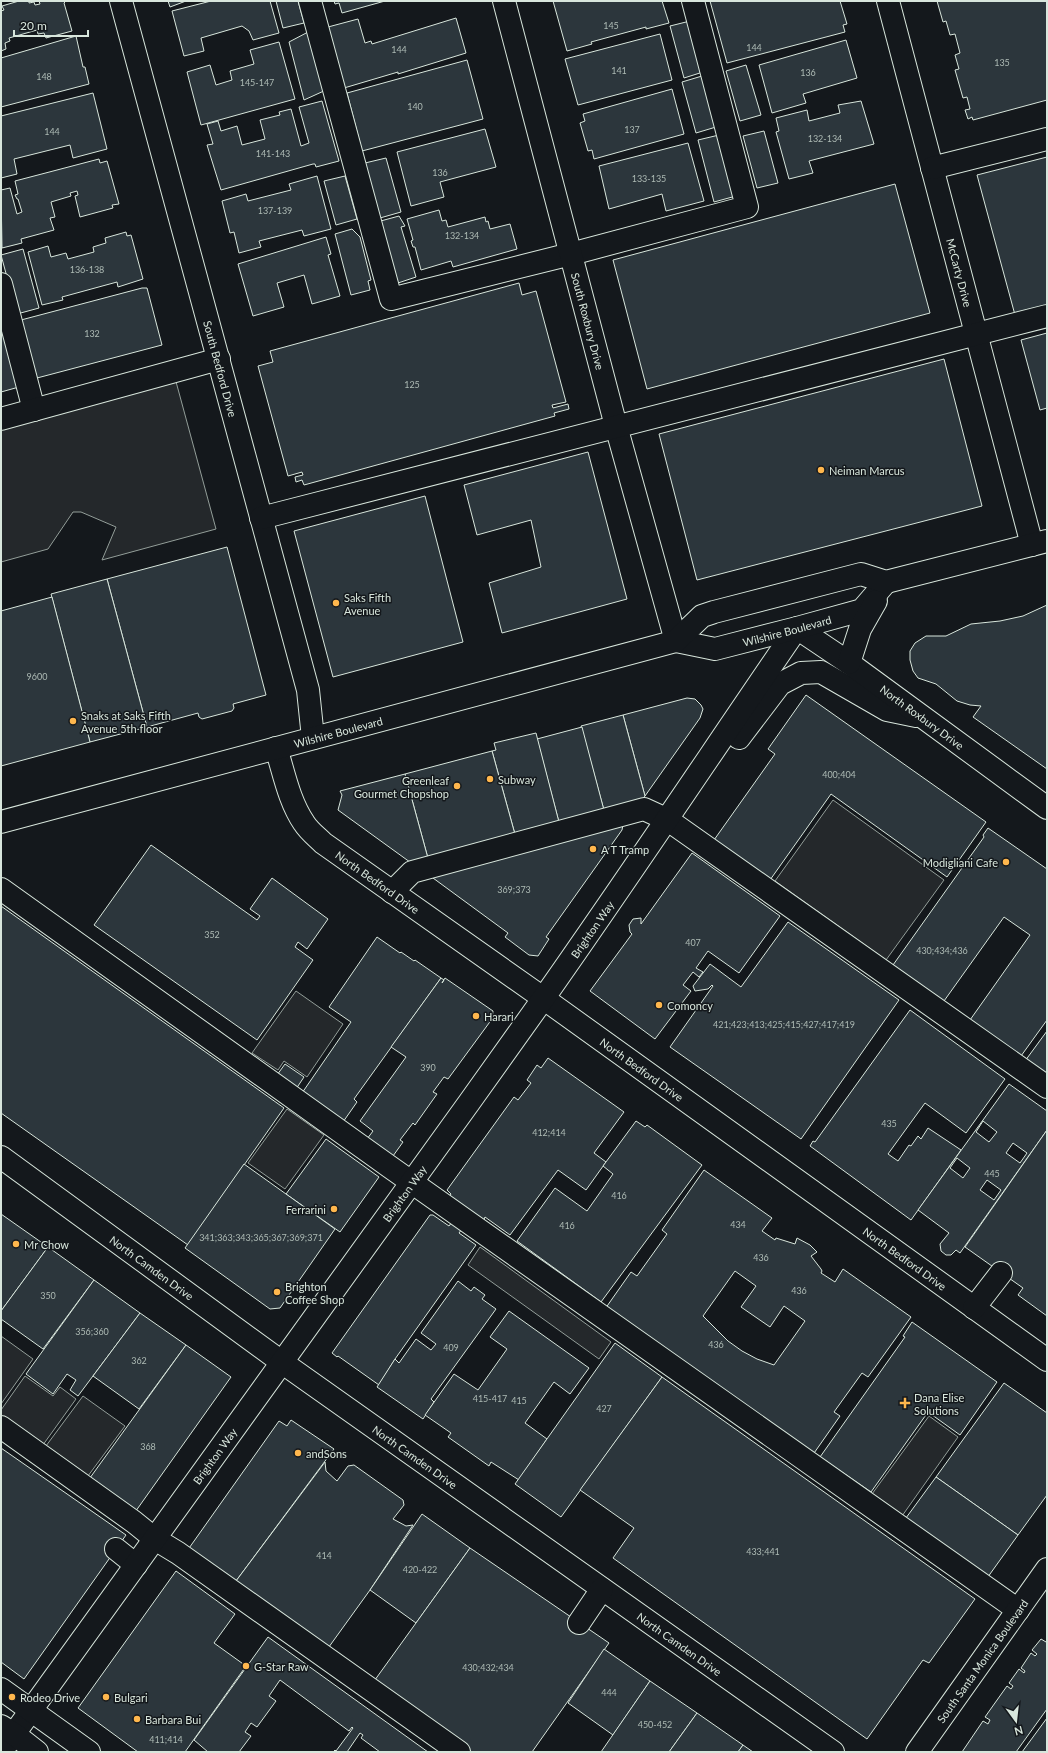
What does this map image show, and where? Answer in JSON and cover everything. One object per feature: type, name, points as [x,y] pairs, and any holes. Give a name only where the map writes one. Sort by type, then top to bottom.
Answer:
[{"type":"street","name":"South Bedford Drive","points":[[121,1],[308,690],[314,738]]},
{"type":"street","points":[[310,1],[391,299],[746,208],[693,1]]},
{"type":"street","name":"South Roxbury Drive","points":[[504,1],[616,426],[676,640]]},
{"type":"street","name":"McCarty Drive","points":[[888,1],[976,334],[1043,542]]},
{"type":"street","points":[[932,168],[1047,139]]},
{"type":"street","points":[[1,284],[34,410]]},
{"type":"street","points":[[261,518],[1047,316]]},
{"type":"street","points":[[1,419],[219,359]]},
{"type":"street","points":[[849,663],[860,629],[886,582],[1043,542]]},
{"type":"street","name":"Wilshire Boulevard","points":[[1,822],[676,640],[702,616],[714,612],[861,574],[886,582],[862,610],[797,628],[715,649],[676,640]]},
{"type":"street","name":"North Roxbury Drive","points":[[797,628],[849,663],[1047,808]]},
{"type":"street","name":"Brighton Way","points":[[1,1752],[8,1730],[31,1710],[413,1182],[669,817],[797,628]]},
{"type":"street","points":[[669,817],[689,808],[737,740],[780,684],[801,673],[821,672],[887,710],[922,717]]},
{"type":"street","name":"North Bedford Drive","points":[[276,748],[291,799],[304,824],[323,843],[543,998],[1047,1360]]},
{"type":"street","points":[[392,892],[412,872],[644,810],[669,817],[1047,1087]]},
{"type":"street","points":[[1,889],[1018,1610]]},
{"type":"street","name":"North Camden Drive","points":[[1,1157],[283,1363],[833,1752]]},
{"type":"street","points":[[974,1308],[1002,1273]]},
{"type":"street","points":[[1,1427],[134,1522],[155,1539],[178,1553],[458,1752]]},
{"type":"street","points":[[116,1548],[136,1565]]},
{"type":"street","name":"South Santa Monica Boulevard","points":[[917,1752],[1047,1569]]},
{"type":"street","points":[[579,1623],[602,1589]]},
{"type":"street","points":[[1,1689],[89,1752]]},
{"type":"street","points":[[8,1730],[37,1752]]},
{"type":"shaded area","points":[[175,378],[216,529],[102,560],[116,527],[81,512],[73,512],[48,549],[1,562],[1,426]]},
{"type":"shaded area","points":[[833,800],[944,880],[886,960],[775,881]]},
{"type":"shaded area","points":[[296,991],[343,1024],[307,1077],[284,1061],[278,1070],[252,1053]]},
{"type":"shaded area","points":[[287,1109],[324,1135],[285,1189],[248,1163]]},
{"type":"shaded area","points":[[480,1247],[611,1342],[599,1359],[468,1265]]},
{"type":"shaded area","points":[[1,1336],[33,1359],[1,1404]]},
{"type":"shaded area","points":[[25,1376],[53,1396],[60,1387],[76,1399],[40,1449],[1,1421],[1,1410]]},
{"type":"shaded area","points":[[83,1396],[125,1426],[85,1480],[43,1450]]},
{"type":"shaded area","points":[[929,1416],[958,1437],[902,1516],[872,1494]]},
{"type":"building","points":[[19,1],[29,1],[29,3],[34,2],[35,5],[40,4],[39,1],[66,1],[64,3],[72,31],[46,38],[44,33],[38,34],[37,30],[9,38],[10,41],[5,43],[6,49],[1,51],[1,11],[4,10],[2,6]]},
{"type":"building","points":[[168,1],[186,1],[170,7]]},
{"type":"building","points":[[211,1],[270,1],[279,33],[253,40],[249,31],[242,26],[201,38],[204,51],[184,56],[172,11]]},
{"type":"building","points":[[276,1],[298,1],[304,23],[283,28]]},
{"type":"building","points":[[334,1],[385,1],[342,13],[339,3],[335,4]]},
{"type":"building","points":[[553,1],[662,1],[669,23],[646,29],[646,27],[591,42],[592,44],[567,51]]},
{"type":"building","points":[[710,1],[840,1],[847,24],[843,25],[845,32],[727,63]]},
{"type":"building","points":[[937,1],[1047,1],[1047,100],[973,120],[972,117],[968,119],[965,110],[970,109],[967,97],[963,98],[955,70],[959,69],[955,55],[960,53],[955,34],[950,35],[946,21],[943,22]]},
{"type":"building","points":[[456,18],[466,53],[398,74],[398,72],[344,88],[328,27],[358,19],[365,43],[371,41],[372,44]]},
{"type":"building","points":[[690,21],[703,72],[684,78],[670,26]]},
{"type":"building","points":[[310,31],[326,90],[304,100],[289,42]]},
{"type":"building","points":[[660,34],[672,80],[578,105],[565,59]]},
{"type":"building","points":[[76,36],[83,67],[85,67],[89,84],[1,107],[1,58]]},
{"type":"building","points":[[846,40],[857,78],[803,94],[806,103],[772,113],[759,65]]},
{"type":"building","points":[[279,42],[295,99],[201,125],[187,72],[210,65],[216,85],[232,80],[230,71],[254,64],[250,50]]},
{"type":"building","points":[[467,60],[483,119],[362,151],[347,93]]},
{"type":"building","points":[[746,65],[761,115],[740,121],[726,71]]},
{"type":"building","points":[[702,76],[716,127],[696,133],[682,82]]},
{"type":"building","points":[[672,89],[684,134],[594,159],[592,150],[588,151],[580,123],[585,121],[583,114]]},
{"type":"building","points":[[93,93],[107,149],[73,158],[70,145],[14,159],[17,174],[1,178],[1,116]]},
{"type":"building","points":[[322,101],[339,161],[316,167],[315,164],[313,164],[221,190],[207,145],[213,144],[207,124],[218,121],[221,131],[237,126],[242,145],[265,139],[260,120],[280,115],[279,112],[291,109],[301,146],[309,143],[299,107]]},
{"type":"building","points":[[861,101],[874,144],[809,161],[813,173],[789,179],[776,132],[779,131],[776,118],[807,110],[809,121],[840,113],[838,105]]},
{"type":"building","points":[[485,129],[496,167],[440,182],[444,197],[411,206],[397,152]]},
{"type":"building","points":[[764,131],[778,183],[757,188],[743,136]]},
{"type":"building","points":[[719,135],[736,196],[714,202],[698,140]]},
{"type":"building","points":[[688,143],[704,201],[666,211],[662,194],[609,209],[599,166]]},
{"type":"building","points":[[1047,157],[1047,306],[1015,315],[977,175]]},
{"type":"building","points":[[386,158],[401,212],[380,218],[365,163]]},
{"type":"building","points":[[99,159],[100,163],[107,161],[119,204],[112,205],[113,208],[80,217],[75,196],[78,195],[77,191],[70,193],[71,196],[51,202],[55,217],[50,218],[54,230],[21,239],[22,243],[2,248],[1,190],[10,188],[17,214],[22,212],[18,199],[15,195],[18,194],[15,181]]},
{"type":"building","points":[[317,176],[331,229],[304,236],[302,230],[259,241],[261,247],[239,253],[234,232],[230,233],[222,201],[246,194],[248,201],[291,190],[289,184]]},
{"type":"building","points":[[345,176],[357,219],[336,225],[324,181]]},
{"type":"building","points":[[895,184],[930,313],[647,389],[613,260]]},
{"type":"building","points":[[439,210],[442,221],[446,220],[448,227],[485,217],[486,222],[488,221],[490,229],[510,224],[517,249],[453,267],[451,261],[421,270],[415,247],[413,247],[411,241],[413,240],[407,219]]},
{"type":"building","points":[[399,216],[405,226],[401,227],[416,277],[398,283],[391,274],[377,222]]},
{"type":"building","points":[[352,229],[360,237],[371,280],[368,281],[370,290],[351,295],[335,234]]},
{"type":"building","points":[[126,232],[127,236],[131,235],[143,279],[118,287],[117,282],[62,297],[63,300],[42,305],[28,252],[48,246],[51,257],[66,253],[68,259],[94,252],[93,247],[106,243],[105,238]]},
{"type":"building","points":[[326,237],[331,254],[328,255],[340,296],[312,304],[304,275],[277,283],[284,307],[253,316],[238,264]]},
{"type":"building","points":[[23,249],[39,308],[17,314],[1,255]]},
{"type":"building","points":[[519,283],[522,295],[536,291],[566,402],[552,405],[553,408],[568,404],[569,409],[554,413],[555,416],[304,485],[302,480],[296,482],[295,477],[303,475],[302,472],[288,476],[258,366],[273,362],[270,351]]},
{"type":"building","points":[[142,288],[147,288],[162,345],[37,378],[21,320]]},
{"type":"building","points":[[1,325],[19,387],[1,392]]},
{"type":"building","points":[[1047,333],[1047,408],[1040,410],[1021,340]]},
{"type":"building","name":"Neiman Marcus","points":[[944,359],[982,506],[697,580],[659,434]]},
{"type":"building","points":[[588,452],[627,599],[502,633],[489,583],[541,567],[531,520],[477,535],[464,485]]},
{"type":"building","points":[[425,496],[463,642],[333,677],[294,531]]},
{"type":"building","points":[[227,547],[266,695],[233,704],[234,708],[232,711],[202,719],[199,717],[198,713],[147,727],[107,579]]},
{"type":"building","points":[[107,579],[147,727],[90,742],[51,594]]},
{"type":"building","points":[[52,597],[90,742],[1,766],[1,611]]},
{"type":"building","points":[[1047,605],[1047,769],[973,717],[981,706],[970,705],[957,701],[936,684],[918,678],[913,671],[910,660],[910,651],[915,643],[926,636],[946,636],[971,624],[1000,621],[1023,616]]},
{"type":"building","points":[[806,695],[986,822],[947,877],[831,794],[770,880],[714,840],[775,754],[768,749]]},
{"type":"building","points":[[687,698],[695,699],[701,705],[703,709],[700,718],[645,796],[623,715]]},
{"type":"building","points":[[623,715],[645,796],[638,805],[605,814],[581,726]]},
{"type":"building","points":[[582,727],[605,814],[560,826],[537,739]]},
{"type":"building","points":[[536,733],[560,826],[516,838],[492,751],[496,750],[494,743]]},
{"type":"building","points":[[492,751],[516,838],[429,862],[405,774]]},
{"type":"building","points":[[405,774],[429,862],[414,865],[338,810],[342,795],[340,791]]},
{"type":"building","points":[[623,825],[622,830],[546,937],[549,939],[538,956],[529,955],[505,937],[508,933],[433,878],[432,872]]},
{"type":"building","points":[[988,828],[1047,869],[1047,1020],[1021,1056],[970,1020],[1030,935],[1004,917],[944,1001],[893,965],[984,837],[983,835]]},
{"type":"building","points":[[151,845],[257,920],[260,916],[250,909],[272,878],[328,919],[307,949],[298,942],[295,947],[313,960],[257,1040],[94,925]]},
{"type":"building","points":[[692,853],[780,916],[739,973],[708,951],[696,968],[703,972],[699,977],[693,972],[683,985],[691,991],[655,1039],[590,991],[632,934],[630,932],[629,925],[633,919],[641,918],[641,924]]},
{"type":"building","points":[[1,906],[284,1108],[188,1245],[1,1113]]},
{"type":"building","points":[[788,922],[899,1000],[801,1139],[670,1047],[713,986],[712,985],[708,989],[695,991],[693,986],[710,964],[741,987]]},
{"type":"building","points":[[377,937],[441,978],[354,1099],[357,1102],[343,1122],[302,1093],[351,1022],[329,1007]]},
{"type":"building","points":[[441,978],[444,980],[445,978],[493,1011],[492,1019],[448,1079],[444,1077],[433,1092],[437,1094],[415,1125],[413,1123],[400,1140],[403,1142],[393,1156],[367,1139],[373,1131],[360,1121],[406,1057],[391,1047]]},
{"type":"building","points":[[910,1010],[1005,1079],[966,1133],[925,1103],[888,1154],[898,1161],[909,1145],[911,1146],[918,1136],[921,1139],[928,1128],[961,1150],[911,1220],[810,1146],[813,1141],[815,1142]]},
{"type":"building","points":[[1047,1031],[1047,1077],[1025,1061]]},
{"type":"building","points":[[548,1058],[624,1112],[594,1153],[606,1162],[586,1190],[558,1170],[510,1235],[485,1217],[483,1222],[449,1197],[451,1194],[447,1190],[514,1097],[518,1100],[531,1083],[527,1080],[537,1065],[541,1068]]},
{"type":"building","points":[[285,1064],[304,1077],[296,1089],[277,1075]]},
{"type":"building","points":[[1009,1084],[1047,1111],[1047,1130],[960,1253],[956,1250],[951,1255],[946,1255],[941,1251],[940,1244],[949,1233],[918,1210]],"holes":[[[983,1121],[997,1132],[989,1142],[976,1132]],[[1013,1143],[1027,1153],[1020,1163],[1006,1153]],[[957,1158],[970,1168],[963,1178],[950,1168]],[[987,1180],[1001,1190],[994,1200],[980,1190]]]},
{"type":"building","points":[[636,1121],[645,1127],[647,1125],[702,1165],[601,1302],[517,1241],[555,1188],[587,1211],[613,1174],[603,1166]]},
{"type":"building","points":[[1047,1130],[1047,1316],[1018,1295],[1023,1288],[965,1247]]},
{"type":"building","points":[[326,1139],[379,1177],[340,1232],[286,1194]]},
{"type":"building","points":[[244,1164],[335,1229],[280,1308],[270,1309],[185,1248]]},
{"type":"building","points":[[704,1170],[772,1218],[762,1231],[775,1240],[776,1238],[795,1244],[797,1238],[810,1245],[817,1252],[811,1256],[821,1269],[821,1273],[835,1282],[843,1269],[911,1317],[868,1377],[862,1373],[834,1412],[840,1416],[812,1456],[605,1309],[631,1272],[637,1276],[667,1234],[662,1230]],"holes":[[[735,1271],[756,1286],[741,1307],[770,1327],[784,1306],[805,1321],[774,1365],[757,1359],[742,1351],[728,1341],[703,1316]]]},
{"type":"building","points":[[1,1214],[48,1247],[1,1311]]},
{"type":"building","points":[[430,1215],[433,1215],[449,1226],[452,1222],[462,1229],[459,1233],[476,1245],[395,1359],[379,1385],[332,1353]]},
{"type":"building","points":[[48,1247],[94,1280],[43,1349],[1,1319],[1,1311]]},
{"type":"building","points":[[94,1280],[140,1313],[78,1396],[70,1390],[76,1380],[67,1374],[53,1394],[26,1374]]},
{"type":"building","points":[[458,1281],[471,1291],[474,1287],[485,1295],[482,1299],[496,1309],[431,1399],[434,1402],[423,1419],[377,1387],[395,1359],[399,1363],[416,1339],[431,1350],[436,1344],[421,1333]]},
{"type":"building","points":[[509,1311],[589,1368],[570,1394],[554,1382],[525,1423],[547,1439],[519,1480],[491,1462],[489,1466],[448,1437],[451,1433],[425,1415],[454,1374],[478,1390],[507,1349],[490,1337]]},
{"type":"building","points":[[140,1313],[186,1345],[139,1409],[93,1376]]},
{"type":"building","points":[[912,1322],[997,1382],[960,1435],[928,1412],[871,1492],[820,1457],[905,1337],[903,1336]]},
{"type":"building","points":[[615,1343],[662,1377],[561,1517],[515,1484]]},
{"type":"building","points":[[186,1345],[231,1377],[133,1515],[87,1482]]},
{"type":"building","points":[[662,1377],[975,1599],[929,1663],[923,1660],[867,1739],[613,1558],[634,1528],[580,1490]]},
{"type":"building","points":[[1004,1383],[1047,1413],[1047,1495],[1018,1535],[936,1477]]},
{"type":"building","points":[[291,1420],[334,1449],[233,1585],[187,1551],[279,1421],[287,1426]]},
{"type":"building","points":[[1,1448],[126,1535],[24,1679],[1,1662]]},
{"type":"building","points":[[325,1462],[326,1471],[337,1481],[348,1466],[354,1465],[403,1500],[404,1505],[393,1519],[406,1526],[413,1525],[370,1590],[326,1651],[233,1585]]},
{"type":"building","points":[[936,1477],[1018,1535],[985,1581],[903,1522]]},
{"type":"building","points":[[422,1514],[470,1548],[416,1623],[370,1590]]},
{"type":"building","points":[[470,1548],[609,1643],[532,1752],[466,1752],[372,1684]]},
{"type":"building","points":[[176,1571],[235,1614],[214,1643],[246,1666],[185,1752],[138,1752],[78,1708]]},
{"type":"building","points":[[268,1637],[428,1752],[380,1752],[361,1738],[363,1735],[360,1733],[347,1752],[333,1752],[335,1750],[336,1751],[353,1728],[352,1727],[349,1731],[280,1680],[269,1696],[276,1701],[257,1727],[251,1723],[245,1732],[251,1736],[239,1752],[208,1752],[194,1740]]},
{"type":"building","points":[[1041,1639],[1046,1642],[1047,1640],[1047,1709],[1016,1752],[962,1752],[983,1721],[988,1724],[990,1720],[985,1717],[1007,1686],[1011,1689],[1013,1686],[1009,1683],[1019,1669],[1024,1673],[1025,1671],[1021,1668],[1031,1653],[1035,1656],[1037,1654],[1032,1650]]},
{"type":"building","points":[[604,1649],[650,1681],[613,1735],[568,1703]]},
{"type":"building","points":[[650,1681],[697,1713],[669,1752],[601,1752]]},
{"type":"building","points":[[697,1713],[743,1745],[738,1752],[669,1752]]},
{"type":"building","points":[[1047,1718],[1047,1752],[1022,1752]]},
{"type":"building","points":[[743,1745],[753,1752],[738,1752]]},
{"type":"place","name":"Neiman Marcus","points":[[821,470]]},
{"type":"place","name":"Saks Fifth Avenue","points":[[336,603]]},
{"type":"place","name":"Snaks at Saks Fifth Avenue 5th floor","points":[[73,721]]},
{"type":"place","name":"Subway","points":[[490,779]]},
{"type":"place","name":"Greenleaf Gourmet Chopshop","points":[[457,786]]},
{"type":"place","name":"A T Tramp","points":[[593,849]]},
{"type":"place","name":"Modigliani Cafe","points":[[1006,862]]},
{"type":"place","name":"Comoncy","points":[[659,1005]]},
{"type":"place","name":"Harari","points":[[476,1016]]},
{"type":"place","name":"Ferrarini","points":[[334,1209]]},
{"type":"place","name":"Mr Chow","points":[[16,1244]]},
{"type":"place","name":"Brighton Coffee Shop","points":[[277,1292]]},
{"type":"place","name":"Dana Elise Solutions","points":[[905,1403]]},
{"type":"place","name":"andSons","points":[[298,1453]]},
{"type":"place","name":"G-Star Raw","points":[[246,1666]]},
{"type":"place","name":"Rodeo Drive","points":[[12,1697]]},
{"type":"place","name":"Bulgari","points":[[106,1697]]},
{"type":"place","name":"Barbara Bui","points":[[137,1719]]}]
